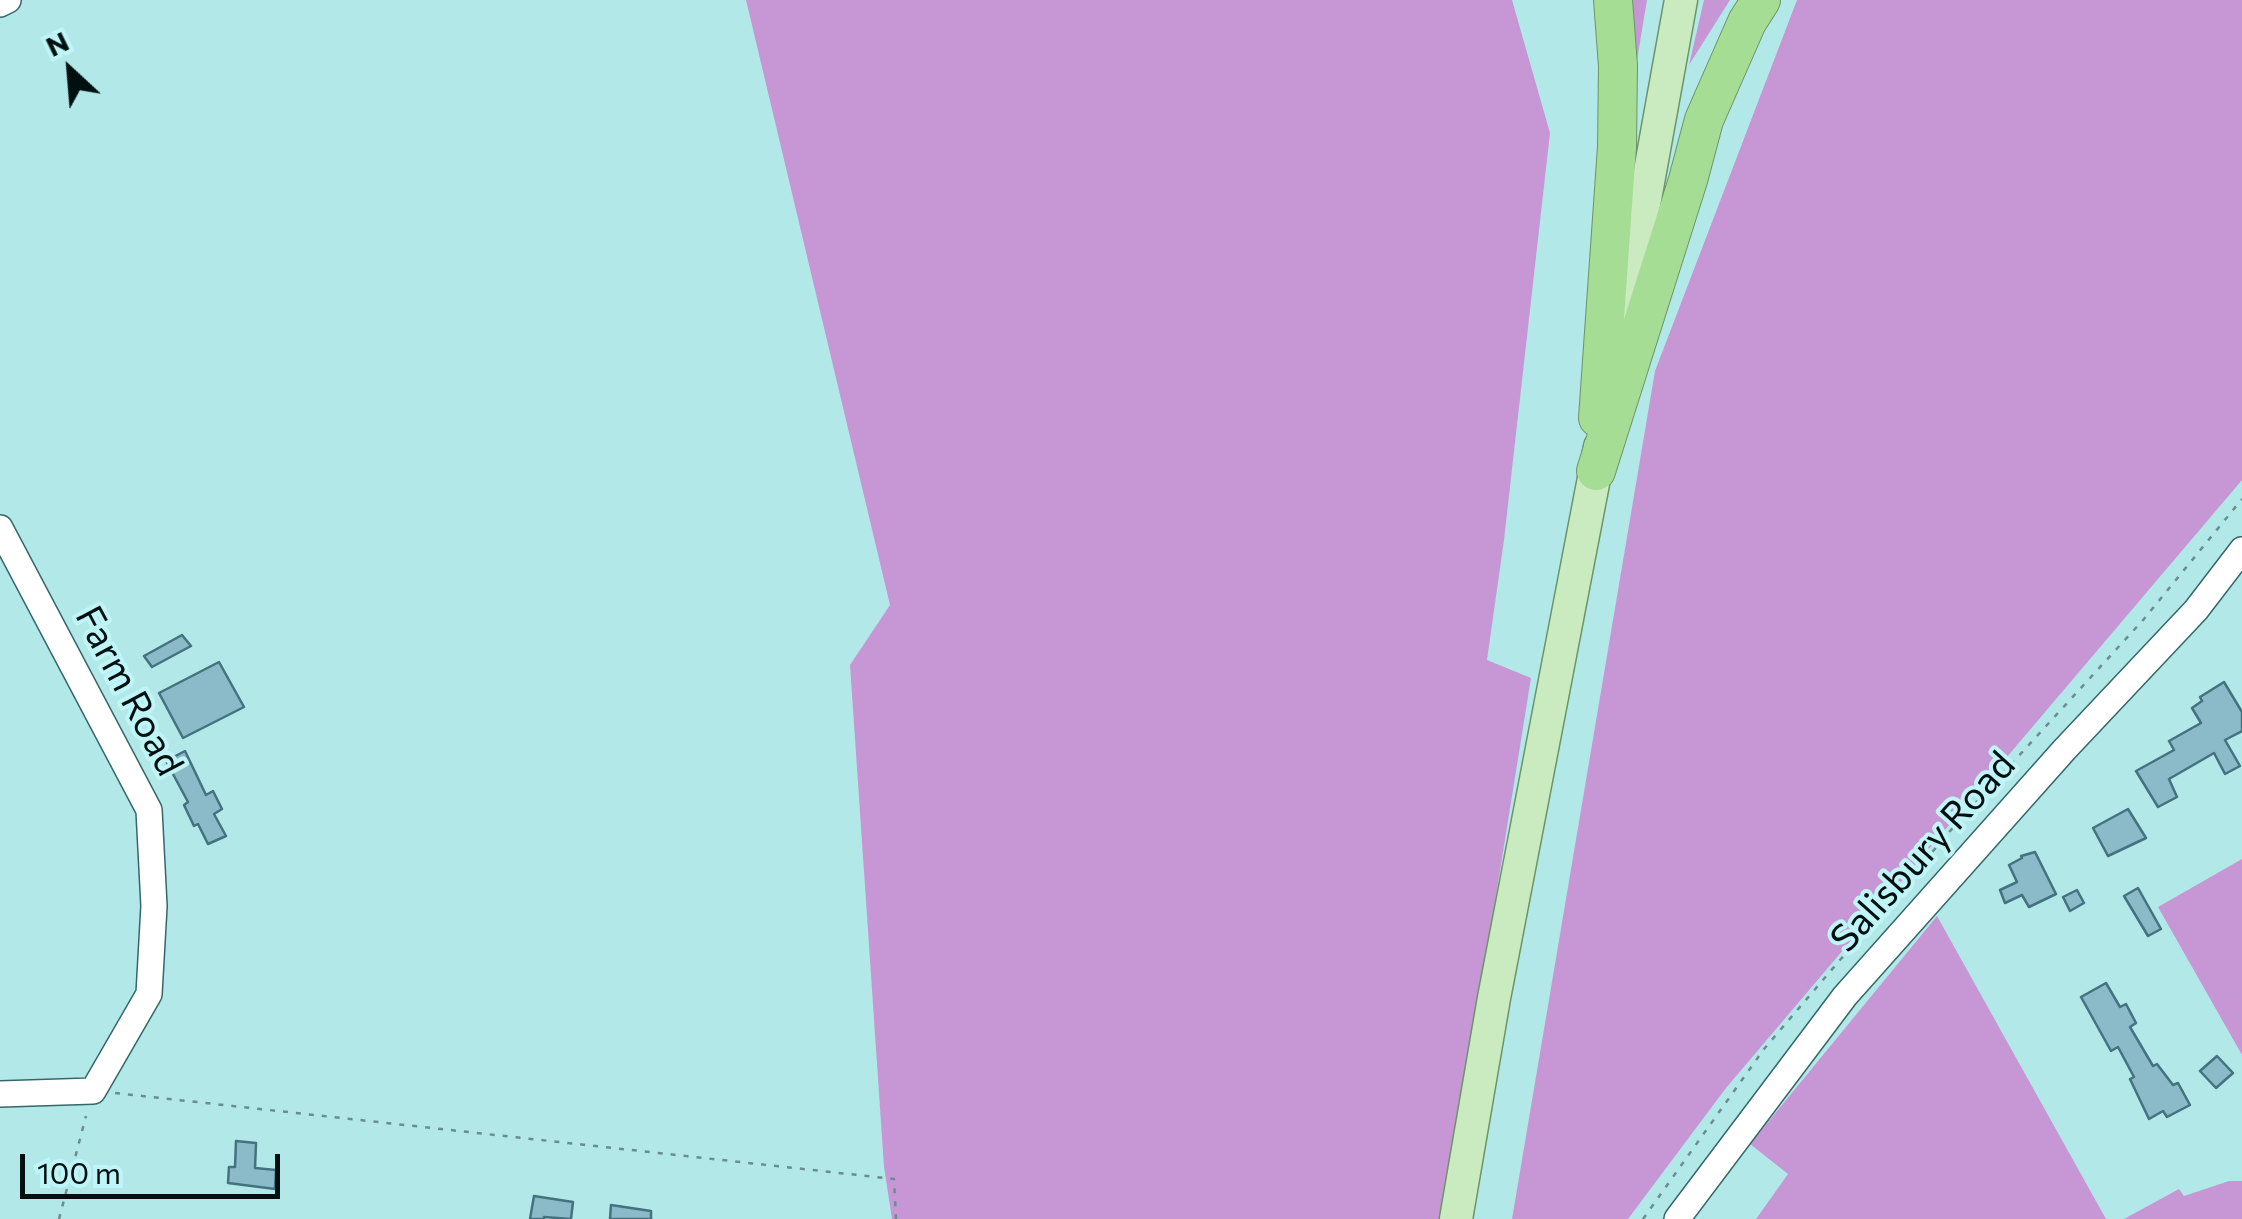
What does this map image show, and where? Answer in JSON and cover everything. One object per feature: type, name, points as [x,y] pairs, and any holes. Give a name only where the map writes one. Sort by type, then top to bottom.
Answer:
[{"type":"highway","points":[[1596,471],[1616,147],[1618,66],[1614,0]]},
{"type":"highway","points":[[1596,471],[1704,120],[1747,22],[1761,0]]},
{"type":"main road","points":[[1456,1219],[1681,0]]},
{"type":"street","points":[[0,4],[8,0]]},
{"type":"street","name":"Farm Road","points":[[0,528],[150,810],[154,906],[149,994],[93,1091]]},
{"type":"street","name":"Salisbury Road","points":[[1677,1219],[1845,996],[2065,749],[2196,610],[2242,550]]},
{"type":"street","points":[[0,1094],[93,1091]]},
{"type":"path","points":[[1643,1219],[1764,1048],[1951,830],[2144,619],[2242,499]]},
{"type":"path","points":[[58,1219],[93,1091],[894,1179],[896,1219]]},
{"type":"shaded area","points":[[746,0],[1512,0],[1550,133],[1487,660],[1531,678],[1444,1219],[892,1219],[884,1167],[850,665],[890,605]]},
{"type":"shaded area","points":[[1623,0],[1647,0],[1626,126]]},
{"type":"shaded area","points":[[1704,0],[1730,0],[1689,65]]},
{"type":"shaded area","points":[[1797,0],[2242,0],[2242,480],[1726,1088],[1628,1219],[1512,1219],[1655,371]]},
{"type":"shaded area","points":[[2242,859],[2242,1055],[2158,907]]},
{"type":"shaded area","points":[[1937,916],[2106,1219],[1756,1219],[1788,1174],[1750,1144]]},
{"type":"shaded area","points":[[2229,1181],[2242,1181],[2242,1219],[2124,1219],[2179,1189],[2184,1196]]},
{"type":"building","points":[[182,635],[191,646],[152,667],[144,656]]},
{"type":"building","points":[[219,662],[244,707],[183,738],[159,693]]},
{"type":"building","points":[[2224,682],[2242,712],[2242,731],[2225,740],[2240,766],[2225,774],[2214,753],[2169,779],[2177,797],[2158,807],[2136,771],[2174,750],[2169,741],[2201,723],[2192,708],[2202,701],[2200,697]]},
{"type":"building","points":[[185,751],[206,795],[213,791],[222,809],[214,814],[226,836],[208,844],[198,824],[194,826],[184,805],[188,802],[166,761]]},
{"type":"building","points":[[2128,809],[2146,838],[2108,856],[2093,828]]},
{"type":"building","points":[[2035,852],[2056,894],[2029,907],[2022,895],[2005,903],[2000,890],[2017,882],[2009,865]]},
{"type":"building","points":[[2138,888],[2161,929],[2148,936],[2124,896]]},
{"type":"building","points":[[2077,890],[2084,903],[2070,911],[2063,897]]},
{"type":"building","points":[[2106,983],[2120,1007],[2126,1004],[2136,1023],[2130,1027],[2153,1066],[2157,1064],[2173,1085],[2178,1083],[2190,1105],[2167,1117],[2163,1111],[2149,1119],[2118,1047],[2111,1051],[2081,997]]},
{"type":"building","points":[[2217,1056],[2233,1073],[2216,1088],[2200,1071]]},
{"type":"building","points":[[236,1141],[256,1143],[255,1168],[276,1170],[275,1189],[228,1183],[229,1167],[235,1167]]},
{"type":"building","points":[[534,1196],[573,1202],[571,1219],[530,1219]]},
{"type":"building","points":[[611,1205],[651,1211],[651,1219],[610,1219]]}]
